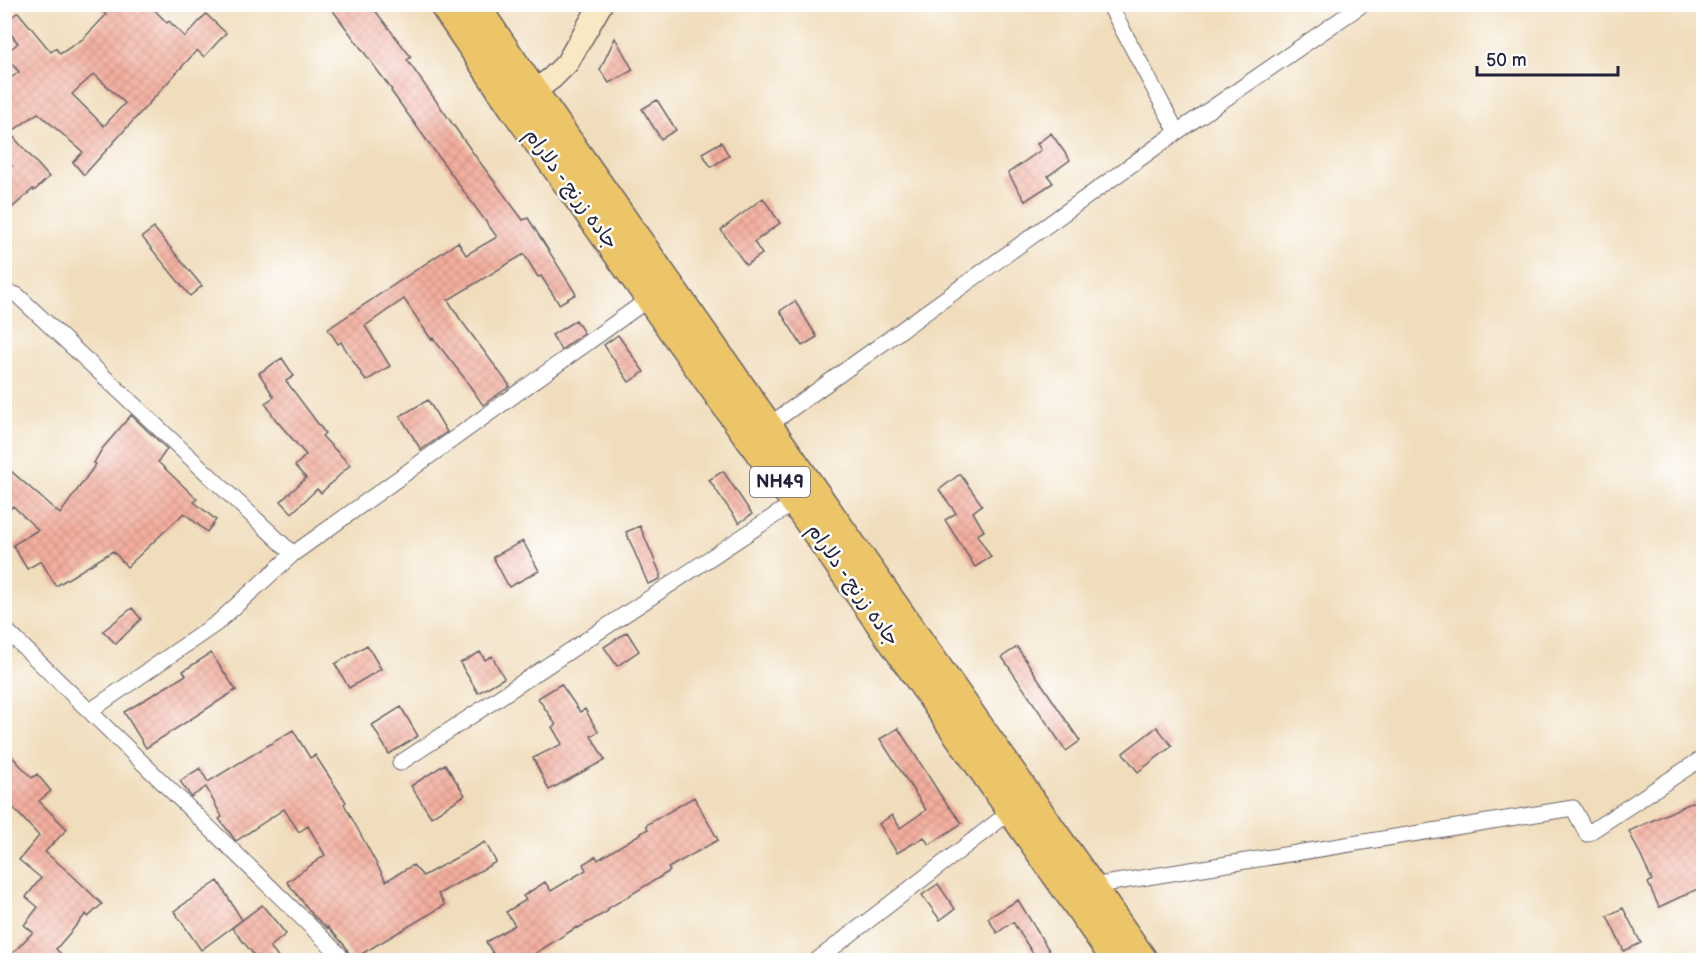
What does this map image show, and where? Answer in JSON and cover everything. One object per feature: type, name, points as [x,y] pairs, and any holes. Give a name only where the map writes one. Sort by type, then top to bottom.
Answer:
[{"type":"highway","name":"جاده زرنج - دلارام","points":[[458,7],[523,99],[769,425],[1020,804],[1116,960]]},
{"type":"highway","name":"جاده زرنج - دلارام","points":[[523,99],[650,298],[795,502],[1020,804],[1092,886],[1143,960]]},
{"type":"street","points":[[523,99],[552,78],[567,63],[601,4]]},
{"type":"street","points":[[1109,4],[1177,132]]},
{"type":"street","points":[[769,425],[1177,132],[1363,4]]},
{"type":"street","points":[[4,292],[17,295],[293,554]]},
{"type":"street","points":[[90,711],[217,623],[293,554],[650,298]]},
{"type":"street","points":[[400,763],[795,502]]},
{"type":"street","points":[[4,628],[339,954],[342,960]]},
{"type":"street","points":[[1092,886],[1573,808],[1587,834],[1704,757]]},
{"type":"street","points":[[817,960],[1020,804]]},
{"type":"building","points":[[97,4],[149,4],[167,23],[169,21],[185,37],[206,14],[226,33],[204,57],[197,50],[84,175],[73,162],[83,152],[38,113],[10,133],[49,177],[4,215],[4,173],[12,166],[4,156],[4,83],[19,72],[4,55],[18,43],[4,23],[18,12],[51,52],[56,48],[60,54],[83,39],[106,15]],"holes":[[[94,74],[125,103],[104,126],[72,94]]]},
{"type":"building","points":[[328,4],[370,4],[411,57],[407,60],[476,157],[523,220],[528,218],[576,294],[559,304],[524,254],[448,300],[510,386],[483,405],[433,338],[431,339],[404,299],[365,326],[390,366],[366,381],[341,342],[338,344],[328,329],[458,242],[466,255],[497,237]]},
{"type":"building","points":[[615,38],[633,70],[609,83],[600,70]]},
{"type":"building","points":[[657,100],[676,130],[661,139],[642,109]]},
{"type":"building","points":[[1051,133],[1070,160],[1048,176],[1053,183],[1025,201],[1008,173],[1041,150],[1037,144]]},
{"type":"building","points":[[721,142],[729,156],[711,167],[702,153]]},
{"type":"building","points":[[763,198],[780,223],[754,242],[762,254],[746,265],[721,230]]},
{"type":"building","points":[[154,228],[202,286],[190,296],[142,237]]},
{"type":"building","points":[[795,301],[817,337],[802,346],[780,311]]},
{"type":"building","points":[[576,320],[584,333],[561,350],[552,335]]},
{"type":"building","points":[[618,335],[644,372],[629,382],[604,345]]},
{"type":"building","points":[[282,358],[294,376],[286,381],[325,433],[322,436],[350,465],[321,493],[317,489],[292,513],[281,501],[306,478],[295,466],[306,455],[276,420],[265,403],[274,397],[259,373]]},
{"type":"building","points":[[428,400],[447,432],[421,450],[400,416]]},
{"type":"building","points":[[131,415],[167,449],[158,462],[197,499],[194,502],[216,520],[207,532],[184,513],[127,567],[113,551],[56,586],[41,561],[27,569],[13,545],[38,530],[13,506],[4,516],[4,465],[60,514],[96,464],[94,463],[102,449]]},
{"type":"building","points":[[723,471],[752,514],[739,523],[709,480]]},
{"type":"building","points":[[960,474],[982,505],[973,512],[984,531],[977,535],[991,557],[975,567],[945,520],[956,513],[939,490]]},
{"type":"building","points":[[640,526],[660,573],[660,579],[648,584],[626,532]]},
{"type":"building","points":[[523,541],[539,571],[509,587],[493,557]]},
{"type":"building","points":[[132,608],[141,619],[116,644],[103,631]]},
{"type":"building","points":[[627,632],[639,651],[617,666],[604,647]]},
{"type":"building","points":[[367,645],[381,669],[349,688],[335,664]]},
{"type":"building","points":[[1017,647],[1080,741],[1066,751],[1002,657]]},
{"type":"building","points":[[480,652],[485,660],[492,656],[504,678],[478,693],[460,663]]},
{"type":"building","points":[[211,653],[236,690],[146,748],[124,712],[186,675],[183,671]]},
{"type":"building","points":[[561,684],[580,712],[585,709],[598,732],[591,736],[605,760],[549,790],[533,758],[562,744],[552,727],[556,725],[538,698]]},
{"type":"building","points":[[401,707],[418,736],[389,754],[372,725]]},
{"type":"building","points":[[1157,727],[1172,746],[1138,772],[1123,753]]},
{"type":"building","points":[[898,728],[943,799],[962,823],[929,845],[924,837],[897,853],[879,824],[892,815],[900,828],[926,810],[880,739]]},
{"type":"building","points":[[293,730],[310,758],[315,755],[346,802],[344,804],[386,881],[413,865],[423,876],[485,842],[496,862],[438,894],[445,905],[363,953],[367,960],[352,960],[346,947],[328,927],[313,915],[287,882],[325,855],[308,826],[299,832],[284,809],[236,841],[219,819],[222,817],[206,787],[191,797],[180,781],[200,768],[208,782]]},
{"type":"building","points":[[4,748],[32,778],[37,774],[51,791],[39,801],[67,829],[45,852],[102,904],[88,917],[86,914],[56,949],[67,960],[6,960],[33,932],[24,925],[38,907],[26,897],[41,878],[19,860],[39,836],[4,798]]},
{"type":"building","points":[[445,764],[465,795],[431,817],[411,786]]},
{"type":"building","points":[[694,797],[718,840],[668,868],[670,871],[607,909],[608,911],[577,927],[525,960],[497,960],[486,942],[515,925],[506,912],[526,900],[523,896],[545,882],[551,891],[586,870],[583,864],[596,856],[598,860],[648,829],[646,825]]},
{"type":"building","points":[[1704,797],[1704,886],[1659,907],[1648,883],[1652,880],[1629,831]]},
{"type":"building","points":[[218,881],[242,920],[201,950],[174,911]]},
{"type":"building","points":[[938,884],[955,909],[940,920],[922,895]]},
{"type":"building","points":[[1018,900],[1055,960],[1037,960],[1013,922],[997,933],[988,918]]},
{"type":"building","points":[[262,905],[286,934],[270,947],[280,960],[258,960],[232,928]]},
{"type":"building","points":[[1623,908],[1641,943],[1624,951],[1607,916]]}]
